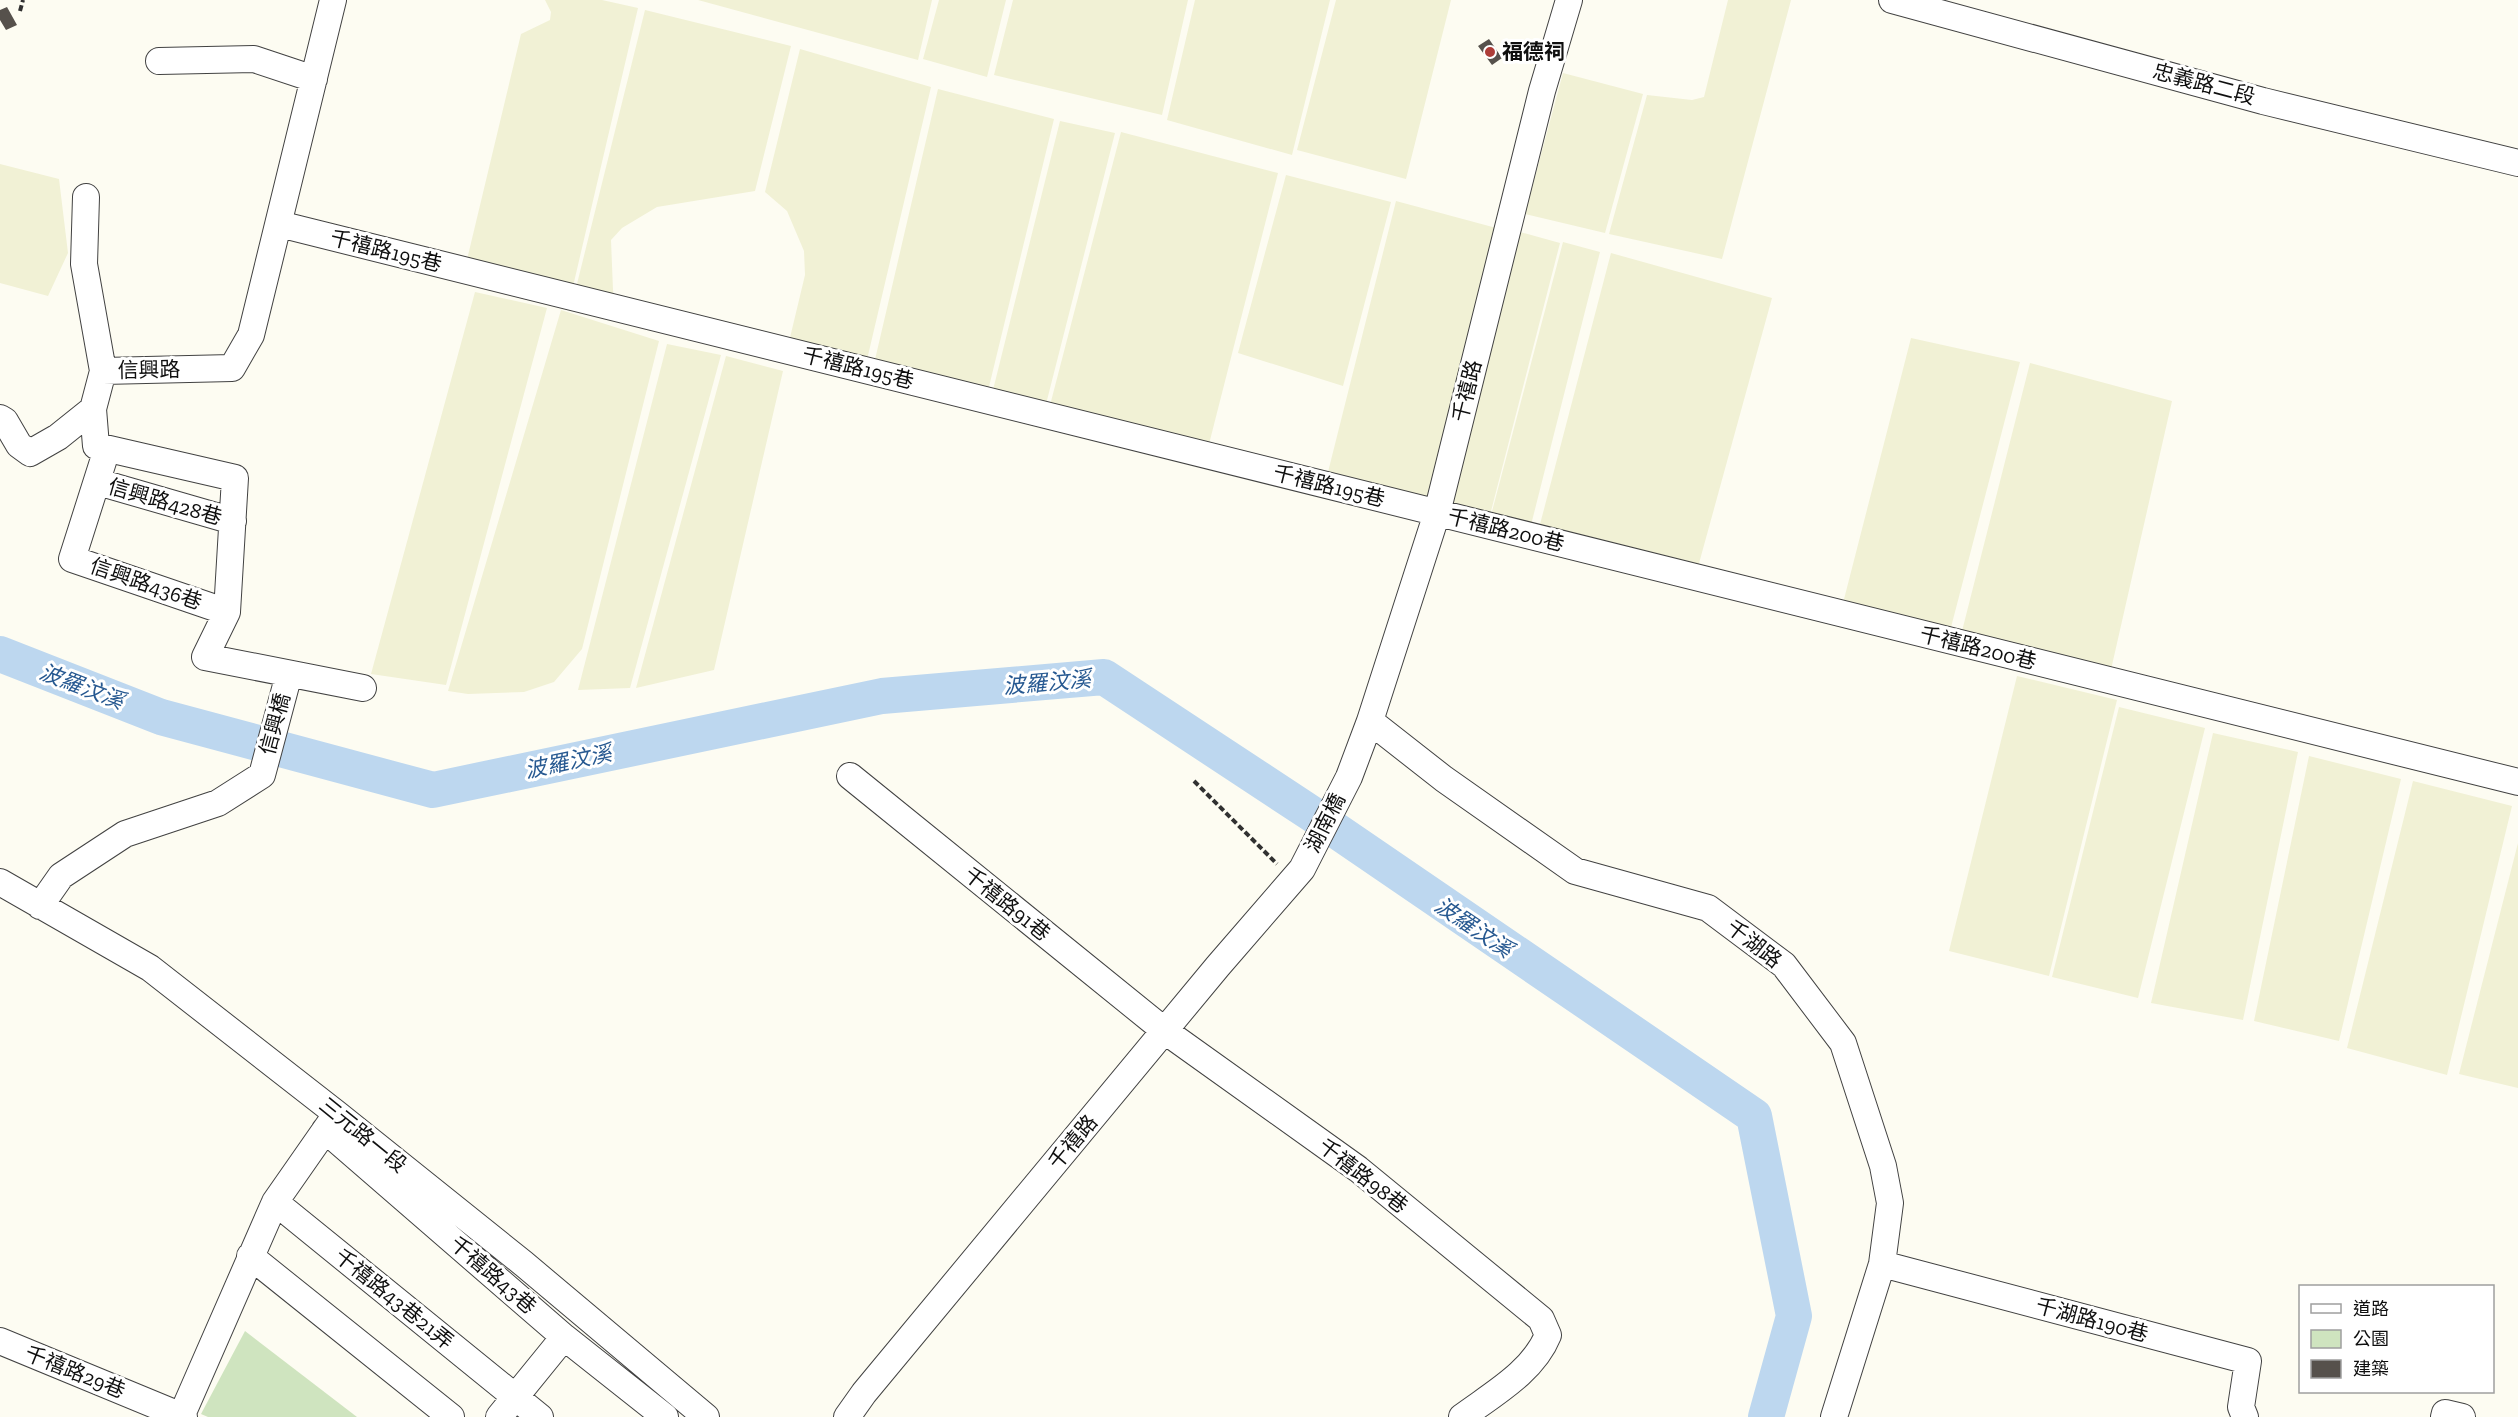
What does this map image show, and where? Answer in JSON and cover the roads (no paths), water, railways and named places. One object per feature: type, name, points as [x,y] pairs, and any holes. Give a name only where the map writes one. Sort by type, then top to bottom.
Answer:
[{"type":"street","name":"信興路","points":[[107,449],[96,446],[93,410],[103,371],[232,368],[251,335],[333,0]]},
{"type":"street","name":"千禧路","points":[[1349,777],[1370,721],[1437,513],[1539,103],[1569,0]]},
{"type":"street","name":"忠義路二段","points":[[1892,0],[2263,101],[2518,163]]},
{"type":"street","points":[[159,61],[254,59],[314,79]]},
{"type":"street","points":[[86,197],[84,264],[103,371]]},
{"type":"street","name":"千禧路195巷","points":[[279,224],[1437,513]]},
{"type":"street","points":[[0,418],[5,421],[19,445],[30,453],[58,437],[93,410]]},
{"type":"street","points":[[107,449],[235,478],[227,612],[205,657],[363,688]]},
{"type":"street","name":"信興路436巷","points":[[107,449],[72,560],[227,612]]},
{"type":"street","name":"信興路428巷","points":[[98,483],[232,521]]},
{"type":"street","name":"千禧路200巷","points":[[1437,513],[2518,782]]},
{"type":"street","name":"信興橋","points":[[40,906],[62,876],[125,834],[218,803],[262,775],[289,674]]},
{"type":"street","name":"千湖路","points":[[1370,721],[1444,779],[1575,871],[1708,908],[1784,965],[1843,1043],[1883,1166],[1890,1203],[1882,1264],[1834,1417]]},
{"type":"street","name":"千禧路91巷","points":[[850,776],[1165,1031]]},
{"type":"street","name":"湖南橋","points":[[1297,874],[1349,777]]},
{"type":"street","name":"千禧路","points":[[847,1417],[864,1392],[1297,874]]},
{"type":"street","name":"三元路一段","points":[[0,882],[150,968],[331,1122],[525,1264],[706,1417]]},
{"type":"street","name":"千禧路98巷","points":[[1165,1031],[1358,1169],[1540,1319],[1548,1335],[1542,1349],[1525,1369],[1461,1417]]},
{"type":"street","points":[[182,1417],[275,1202],[331,1122]]},
{"type":"street","name":"千禧路43巷","points":[[331,1122],[564,1337],[665,1417]]},
{"type":"street","name":"千禧路43巷21弄","points":[[275,1202],[540,1417]]},
{"type":"street","points":[[250,1256],[451,1417]]},
{"type":"street","name":"千湖路190巷","points":[[1882,1264],[2248,1361],[2241,1407],[2245,1417]]},
{"type":"street","points":[[499,1417],[564,1337]]},
{"type":"street","name":"千禧路29巷","points":[[0,1341],[182,1417]]},
{"type":"street","points":[[2444,1417],[2445,1413],[2462,1417]]},
{"type":"waterway","name":"波羅汶溪","points":[[0,654],[161,717],[433,790],[882,696],[1104,677],[1312,814],[1754,1116],[1794,1316],[1766,1417]]},
{"type":"place","name":"福德祠","points":[[1490,52]]}]
